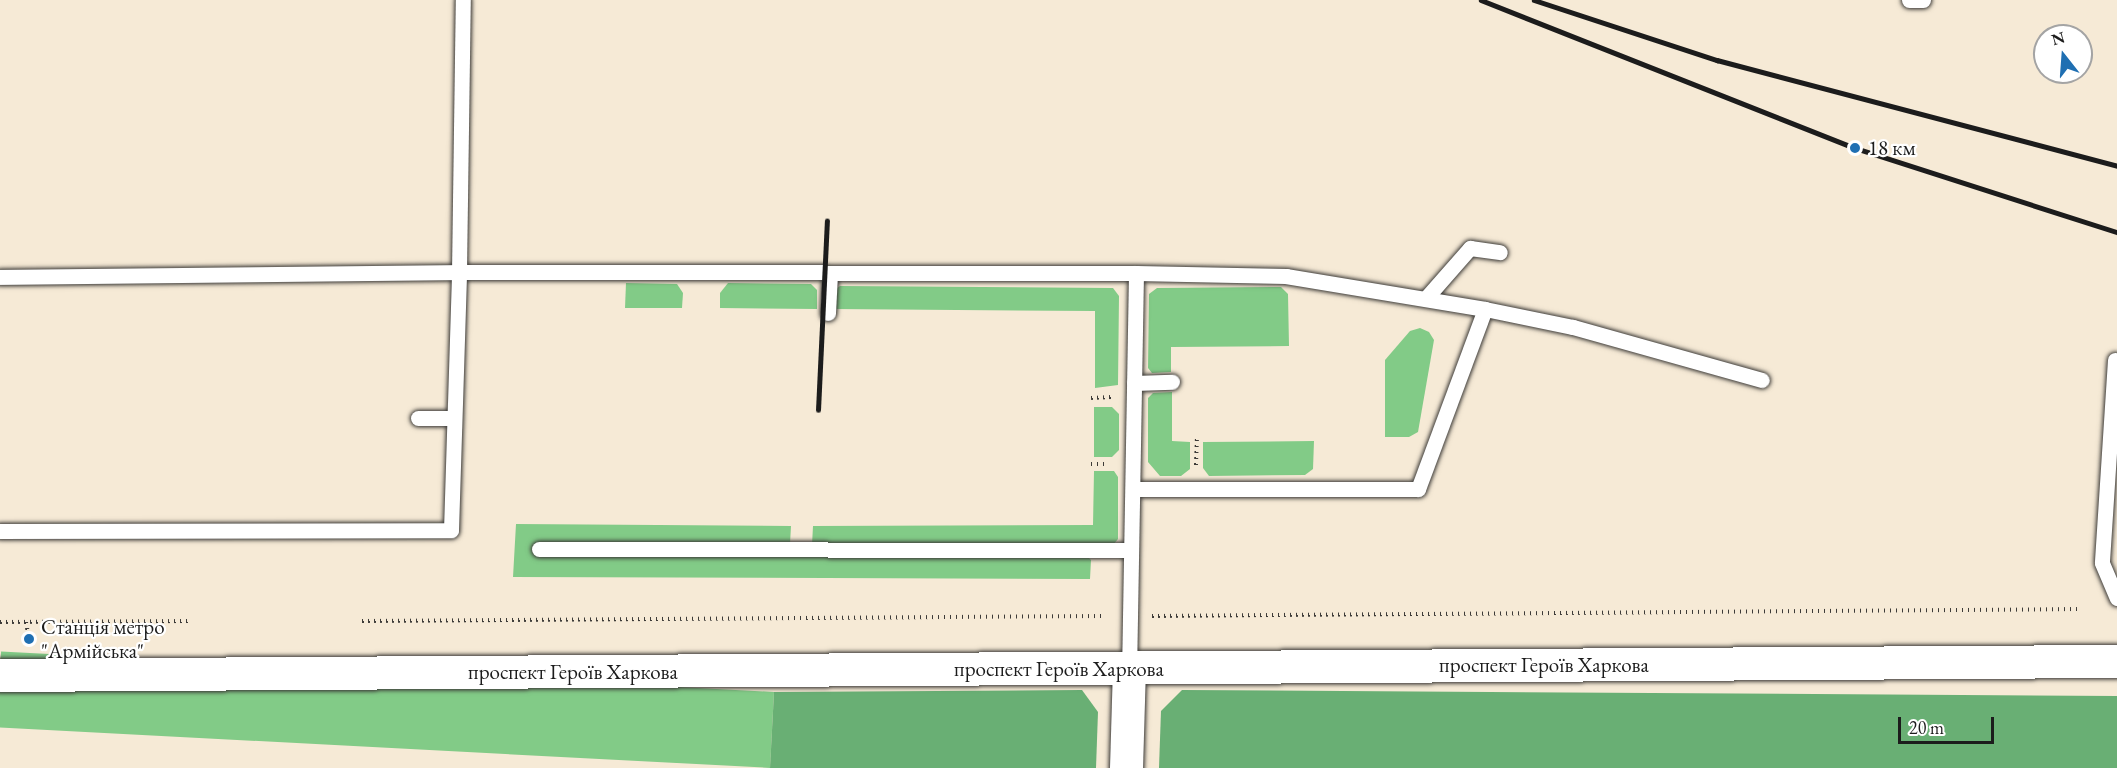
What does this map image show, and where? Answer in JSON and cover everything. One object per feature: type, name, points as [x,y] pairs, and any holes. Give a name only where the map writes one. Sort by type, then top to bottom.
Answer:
[{"type":"main road","name":"проспект Героїв Харкова","points":[[0,675],[2117,661]]},
{"type":"main road","points":[[1126,768],[1129,668]]},
{"type":"lane","points":[[0,531],[452,530],[463,0]]},
{"type":"lane","points":[[1909,0],[1923,0]]},
{"type":"lane","points":[[1426,298],[1470,249],[1500,252]]},
{"type":"lane","points":[[0,277],[459,272],[1136,273],[1286,276],[1426,298],[1573,327],[1762,380]]},
{"type":"lane","points":[[828,313],[830,273]]},
{"type":"lane","points":[[1129,668],[1136,273]]},
{"type":"lane","points":[[1133,489],[1418,489],[1485,309]]},
{"type":"lane","points":[[2115,360],[2102,563],[2117,598]]},
{"type":"lane","points":[[1134,383],[1172,382]]},
{"type":"lane","points":[[418,418],[454,418]]},
{"type":"lane","points":[[539,549],[1131,550]]},
{"type":"path","points":[[362,621],[2077,609]]},
{"type":"path","points":[[0,622],[189,621]]},
{"type":"path","points":[[26,622],[29,639]]},
{"type":"green space","points":[[626,283],[677,284],[683,293],[682,308],[625,308]]},
{"type":"green space","points":[[728,283],[811,284],[817,290],[817,309],[720,308],[720,293]]},
{"type":"green space","points":[[840,286],[1113,288],[1119,296],[1118,385],[1095,388],[1095,311],[834,309],[834,290]]},
{"type":"green space","points":[[1281,287],[1288,294],[1289,346],[1171,347],[1171,372],[1152,373],[1148,368],[1149,294],[1157,288]]},
{"type":"green space","points":[[1420,328],[1429,332],[1434,340],[1418,432],[1409,437],[1385,437],[1385,360],[1410,331]]},
{"type":"green space","points":[[1172,392],[1172,441],[1190,442],[1190,469],[1181,476],[1160,476],[1148,462],[1148,398],[1153,393]]},
{"type":"green space","points":[[1094,407],[1112,407],[1119,414],[1119,450],[1112,457],[1094,457]]},
{"type":"green space","points":[[1314,441],[1313,469],[1305,475],[1209,476],[1203,468],[1203,442]]},
{"type":"green space","points":[[1094,471],[1114,471],[1118,477],[1118,539],[1112,546],[812,545],[813,526],[1093,525]]},
{"type":"green space","points":[[516,524],[791,526],[790,544],[535,543],[535,555],[1086,555],[1091,560],[1090,579],[513,577]]},
{"type":"green space","points":[[1,651],[774,692],[770,768],[0,728]]},
{"type":"green space","points":[[1082,690],[1098,712],[1096,768],[770,768],[774,692]]},
{"type":"green space","points":[[1182,690],[2117,696],[2117,768],[1159,768],[1161,711]]},
{"type":"railway","points":[[1481,0],[1855,148],[2117,232]]},
{"type":"railway","points":[[1534,0],[1717,60],[2117,166]]},
{"type":"railway","points":[[818,410],[827,221]]},
{"type":"place","name":"18 км","points":[[1855,148]]},
{"type":"place","name":"Станція метро \"Армійська\"","points":[[29,639]]}]
